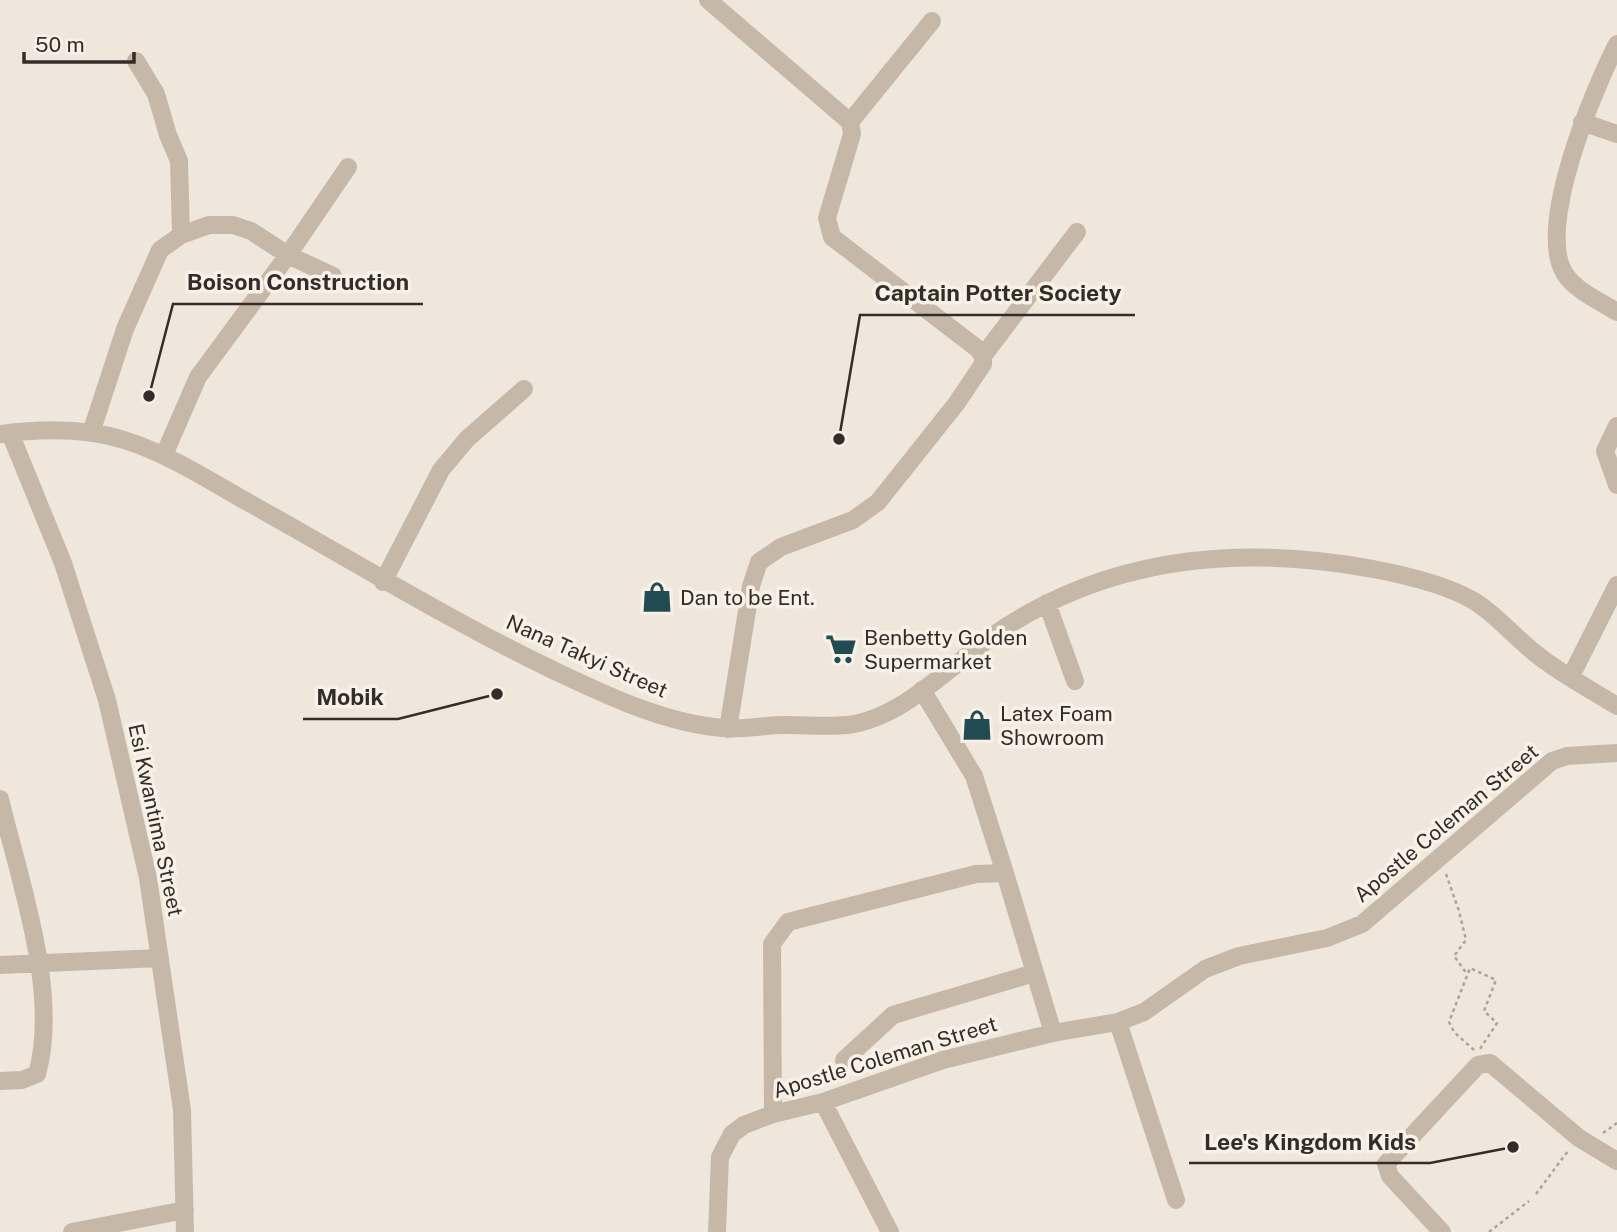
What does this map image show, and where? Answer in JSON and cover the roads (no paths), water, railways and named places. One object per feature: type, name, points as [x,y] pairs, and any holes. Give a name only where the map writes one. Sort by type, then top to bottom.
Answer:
[{"type":"street","points":[[708,0],[850,122],[852,134],[827,218],[832,237],[983,356]]},
{"type":"street","points":[[850,122],[932,21]]},
{"type":"street","points":[[1617,44],[1582,122],[1566,169],[1557,243],[1566,277],[1617,312]]},
{"type":"street","points":[[135,61],[156,94],[167,135],[180,161],[181,235]]},
{"type":"street","points":[[1582,122],[1617,134]]},
{"type":"street","points":[[164,455],[198,377],[288,255],[348,167]]},
{"type":"street","points":[[91,433],[125,329],[160,250],[181,235],[209,225],[233,225],[251,231],[288,255],[332,275]]},
{"type":"street","points":[[728,729],[751,586],[759,562],[781,547],[853,520],[878,502],[956,404],[983,364],[983,356],[1077,232]]},
{"type":"street","points":[[383,582],[441,470],[467,439],[524,389]]},
{"type":"street","points":[[1617,426],[1605,451],[1617,485]]},
{"type":"street","name":"Nana Takyi Street","points":[[5,434],[91,433],[122,439],[164,455],[383,582],[593,689],[682,722],[728,729],[849,725],[877,717],[922,690],[1008,625],[1047,603],[1139,568],[1183,560],[1316,559],[1390,572],[1459,594],[1485,609],[1538,656],[1617,706]]},
{"type":"street","name":"Esi Kwantima Street","points":[[5,434],[63,563],[107,701],[148,878],[182,1110],[185,1232]]},
{"type":"street","points":[[1571,676],[1617,585]]},
{"type":"street","points":[[1047,603],[1075,681]]},
{"type":"street","points":[[922,690],[974,776],[1053,1033]]},
{"type":"street","name":"Apostle Coleman Street","points":[[717,1232],[719,1171],[725,1144],[744,1125],[773,1114],[823,1102],[943,1060],[1053,1033],[1118,1022],[1144,1012],[1205,969],[1239,956],[1327,939],[1362,924],[1552,761],[1567,756],[1617,753]]},
{"type":"street","points":[[0,799],[6,848],[39,964],[45,1027],[37,1074],[22,1080],[0,1082]]},
{"type":"street","points":[[773,1114],[772,944],[778,932],[788,922],[802,918],[976,874],[1005,873]]},
{"type":"street","points":[[0,965],[160,958]]},
{"type":"street","points":[[844,1060],[893,1015],[1034,973]]},
{"type":"street","points":[[1118,1022],[1176,1199]]},
{"type":"street","points":[[1442,1232],[1390,1176],[1386,1164],[1478,1066],[1490,1063],[1579,1138],[1617,1161]]},
{"type":"street","points":[[823,1102],[890,1232]]},
{"type":"street","points":[[72,1232],[185,1210]]},
{"type":"place","name":"Boison Construction","points":[[149,396]]},
{"type":"place","name":"Captain Potter Society","points":[[839,439]]},
{"type":"place","name":"Dan to be Ent.","points":[[657,597]]},
{"type":"place","name":"Benbetty Golden Supermarket","points":[[841,649]]},
{"type":"place","name":"Mobik","points":[[497,694]]},
{"type":"place","name":"Latex Foam Showroom","points":[[977,725]]},
{"type":"place","name":"Lee's Kingdom Kids","points":[[1513,1147]]}]
